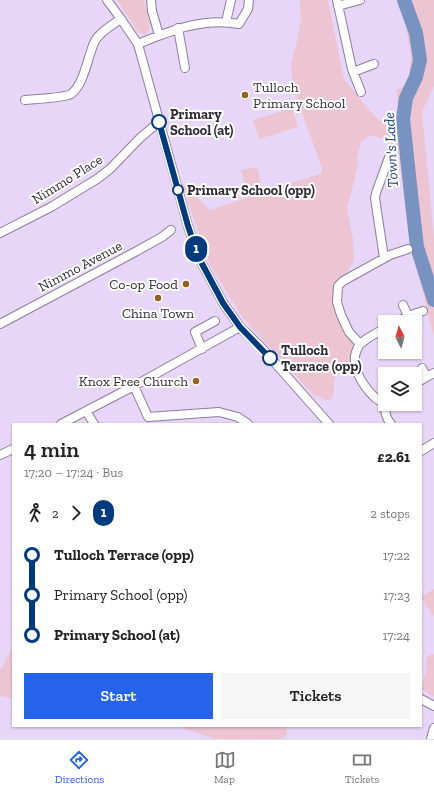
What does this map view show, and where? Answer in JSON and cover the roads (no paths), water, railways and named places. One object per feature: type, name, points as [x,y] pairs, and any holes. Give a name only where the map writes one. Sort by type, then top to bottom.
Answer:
[{"type":"street","points":[[107,0],[138,44],[188,226],[199,258],[223,303],[240,327],[260,346],[328,423]]},
{"type":"street","points":[[151,0],[152,12],[159,35]]},
{"type":"street","points":[[226,22],[231,0]]},
{"type":"street","points":[[138,44],[178,28],[197,24],[226,22],[239,24],[248,9],[249,0]]},
{"type":"street","points":[[360,0],[338,3],[353,72],[361,92]]},
{"type":"street","points":[[25,100],[52,98],[71,94],[80,83],[94,42],[105,31],[121,19]]},
{"type":"street","points":[[178,28],[186,68]]},
{"type":"street","points":[[353,72],[374,64]]},
{"type":"street","name":"Nimmo Place","points":[[0,233],[51,207],[97,179],[110,169],[140,138],[159,122]]},
{"type":"street","points":[[384,258],[375,198],[391,152]]},
{"type":"street","name":"Nimmo Avenue","points":[[0,324],[135,252],[162,237],[171,230]]},
{"type":"street","points":[[360,344],[349,332],[342,319],[338,306],[337,289],[343,281],[390,255],[408,249]]},
{"type":"street","points":[[403,305],[408,315]]},
{"type":"street","points":[[411,315],[423,311]]},
{"type":"street","points":[[202,349],[195,332],[215,321]]},
{"type":"street","points":[[63,423],[134,386],[240,327]]},
{"type":"street","points":[[378,332],[360,344],[355,354],[356,369],[368,391],[378,401]]},
{"type":"street","points":[[134,386],[147,420],[220,412],[238,417],[247,423]]},
{"type":"street","points":[[86,411],[93,423]]},
{"type":"street","points":[[385,411],[390,423]]},
{"type":"street","points":[[422,450],[434,444]]},
{"type":"street","points":[[0,455],[12,449]]},
{"type":"street","points":[[422,699],[434,706]]},
{"type":"street","points":[[431,739],[434,728]]},
{"type":"waterway","name":"Town's Lade","points":[[404,0],[416,33],[420,60],[416,77],[406,98],[403,119],[417,247],[434,300]]},
{"type":"place","name":"Tulloch Primary School","points":[[245,95]]},
{"type":"place","name":"Primary School (at)","points":[[159,122]]},
{"type":"place","name":"Primary School (opp)","points":[[178,190]]},
{"type":"place","name":"Co-op Food","points":[[186,284]]},
{"type":"place","name":"China Town","points":[[158,298]]},
{"type":"place","name":"Tulloch Terrace (opp)","points":[[270,358]]},
{"type":"place","name":"Knox Free Church","points":[[196,381]]}]
